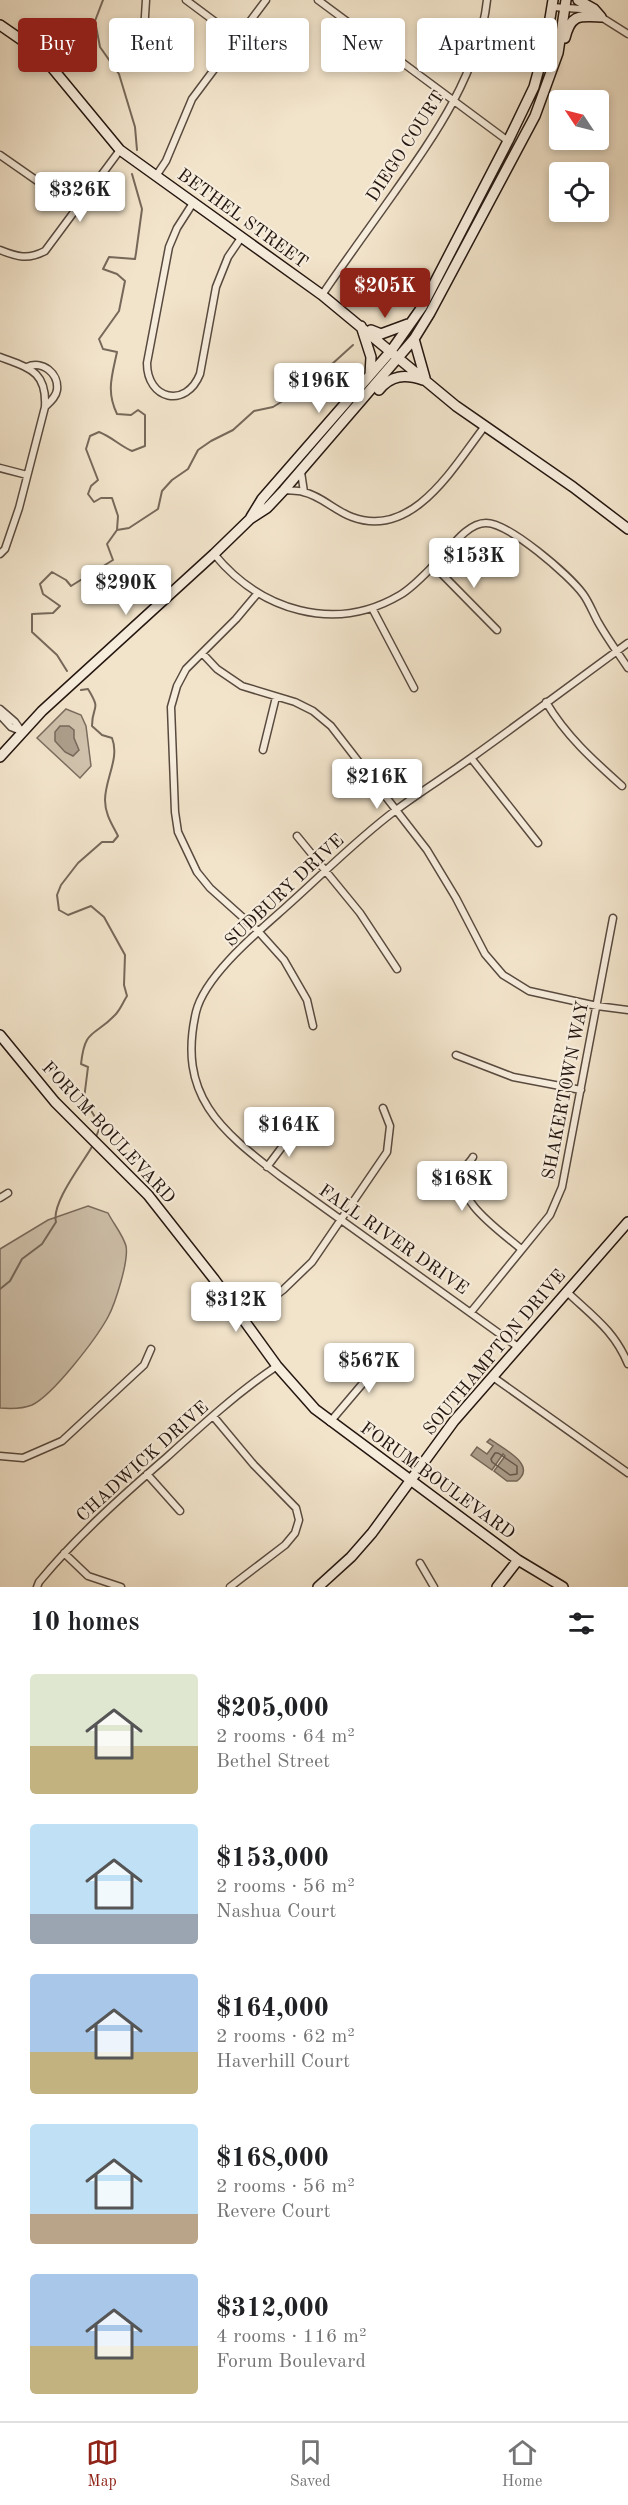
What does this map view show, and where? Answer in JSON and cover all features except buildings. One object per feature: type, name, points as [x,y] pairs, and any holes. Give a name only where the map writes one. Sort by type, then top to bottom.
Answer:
[{"type":"street","points":[[145,18],[146,0]]},
{"type":"street","points":[[186,0],[210,18]]},
{"type":"street","points":[[252,18],[266,0]]},
{"type":"street","points":[[318,0],[508,141],[510,148],[488,192],[487,207]]},
{"type":"street","name":"DIEGO COURT","points":[[322,295],[425,149],[454,102],[480,35],[488,0]]},
{"type":"street","points":[[578,0],[594,9],[601,17]]},
{"type":"street","points":[[250,519],[262,499],[391,351],[422,307],[534,87],[546,43],[552,4],[565,4],[581,9],[601,17],[628,34]]},
{"type":"street","points":[[1,753],[56,698],[250,519],[267,508],[349,417],[414,339],[444,290],[535,116],[558,53],[565,4]]},
{"type":"street","points":[[558,53],[563,45],[569,23],[575,18],[601,17]]},
{"type":"street","name":"BETHEL STREET","points":[[0,25],[39,52],[120,150],[322,295],[426,381],[628,529]]},
{"type":"street","points":[[156,176],[166,161],[192,99],[212,72]]},
{"type":"street","points":[[520,144],[518,135],[536,97],[534,87]]},
{"type":"street","points":[[0,250],[18,258],[34,257],[45,251],[120,150]]},
{"type":"street","points":[[0,155],[76,208]]},
{"type":"street","points":[[193,203],[177,228],[169,247],[147,363],[149,381],[163,394],[170,397],[185,394],[196,383],[200,374],[216,287],[228,257],[241,238]]},
{"type":"street","points":[[361,326],[381,334],[410,323]]},
{"type":"street","points":[[361,326],[370,357],[370,375]]},
{"type":"street","points":[[414,339],[426,381]]},
{"type":"street","points":[[0,357],[27,367],[41,379],[46,395],[27,475],[5,549],[0,554]]},
{"type":"street","points":[[27,367],[33,364],[44,366],[52,372],[56,379],[55,397],[45,407]]},
{"type":"street","points":[[349,417],[358,414],[384,383],[396,377],[408,375],[426,381]]},
{"type":"street","points":[[284,490],[304,492],[354,518],[381,521],[396,518],[411,512],[425,500],[485,426]]},
{"type":"street","points":[[0,468],[27,475]]},
{"type":"street","points":[[301,472],[304,492]]},
{"type":"street","points":[[214,554],[223,565],[257,594],[298,611],[335,615],[372,608],[401,594],[434,566],[467,531],[476,525],[495,524],[513,533],[583,594],[628,668]]},
{"type":"street","points":[[434,566],[497,630]]},
{"type":"street","points":[[257,594],[236,619],[186,669],[177,686],[171,707],[175,813],[178,832],[197,872],[210,888],[258,931],[284,960],[307,1000],[313,1026]]},
{"type":"street","points":[[372,608],[414,688]]},
{"type":"street","name":"SUDBURY DRIVE","points":[[192,1034],[197,1009],[209,986],[223,968],[258,931],[326,870],[395,811],[628,643]]},
{"type":"street","points":[[202,653],[217,669],[242,686],[295,702],[313,711],[331,726],[427,850],[456,898],[485,954],[503,975],[529,991],[597,1006],[628,1010]]},
{"type":"street","points":[[263,750],[276,697]]},
{"type":"street","points":[[546,702],[560,726],[622,786]]},
{"type":"street","points":[[0,709],[15,722],[22,732]]},
{"type":"street","points":[[0,716],[11,727],[22,732]]},
{"type":"street","points":[[471,758],[538,843]]},
{"type":"street","points":[[297,836],[360,913],[397,969]]},
{"type":"street","name":"SHAKERTOWN WAY","points":[[471,1312],[550,1215],[562,1187],[613,918]]},
{"type":"street","name":"FALL RIVER DRIVE","points":[[192,1034],[192,1065],[205,1105],[224,1131],[267,1167],[518,1347]]},
{"type":"street","name":"FORUM BOULEVARD","points":[[0,1035],[56,1102],[148,1195],[278,1366],[315,1409],[518,1560],[563,1587]]},
{"type":"street","points":[[456,1055],[513,1077],[580,1090]]},
{"type":"street","points":[[243,1320],[297,1277],[312,1262],[387,1152],[390,1126],[383,1108]]},
{"type":"street","points":[[267,1167],[291,1135]]},
{"type":"street","points":[[473,1158],[464,1169],[464,1190],[473,1207],[521,1249]]},
{"type":"street","points":[[0,1198],[8,1193]]},
{"type":"street","name":"SOUTHAMPTON DRIVE","points":[[318,1587],[351,1557],[372,1533],[454,1421],[566,1292],[627,1226]]},
{"type":"street","points":[[566,1292],[612,1334],[620,1344],[628,1364]]},
{"type":"street","points":[[0,1456],[23,1458],[62,1440],[144,1365],[151,1349]]},
{"type":"street","points":[[330,1422],[375,1369],[375,1355]]},
{"type":"street","name":"CHADWICK DRIVE","points":[[37,1587],[64,1552],[147,1474],[213,1416],[278,1366]]},
{"type":"street","points":[[493,1377],[628,1473]]},
{"type":"street","points":[[213,1416],[254,1465],[296,1508],[299,1520],[295,1533],[285,1545],[230,1587]]},
{"type":"street","points":[[147,1474],[180,1511]]},
{"type":"street","points":[[64,1552],[88,1576],[121,1587]]},
{"type":"street","points":[[497,1587],[518,1560]]},
{"type":"street","points":[[420,1563],[434,1587]]},
{"type":"shaded area","points":[[66,709],[81,715],[86,726],[91,766],[80,778],[37,738]]},
{"type":"shaded area","points":[[88,1206],[108,1213],[126,1246],[123,1272],[111,1311],[84,1352],[62,1379],[41,1399],[24,1407],[0,1408],[0,1249],[48,1220]]},
{"type":"water","points":[[60,726],[69,726],[74,730],[74,738],[79,750],[73,756],[65,752],[55,741],[55,732]]},
{"type":"water","points":[[490,1439],[521,1463],[522,1475],[517,1481],[507,1481],[494,1471],[505,1456],[503,1454],[492,1470],[471,1455],[477,1447],[487,1454],[493,1446],[487,1442]]},
{"type":"waterway","points":[[103,0],[95,21],[100,47],[119,74],[135,127],[137,150]]},
{"type":"waterway","points":[[117,530],[118,516],[112,498],[101,498],[94,502],[88,494],[91,486],[98,480],[86,449],[90,436],[99,432],[132,451],[145,446],[145,415],[138,410],[131,415],[117,414],[111,391],[117,352],[103,349],[99,339],[119,311],[125,281],[117,274],[103,269],[109,257],[135,259],[142,209],[132,174]]},
{"type":"waterway","points":[[67,671],[57,655],[32,632],[32,614],[53,613],[60,606],[43,594],[40,584],[52,572],[66,580],[71,586],[113,560],[107,544],[117,530],[129,528],[158,509],[162,491],[172,480],[188,469],[198,450],[233,430],[254,411],[273,407],[310,384],[353,345]]},
{"type":"waterway","points":[[81,690],[88,689],[95,701],[92,726],[102,735],[112,738],[114,753],[105,805],[118,836],[113,842],[102,842],[78,863],[61,885],[57,895],[59,910],[68,915],[91,906],[104,917],[125,955],[124,985],[127,996],[116,1014],[88,1039],[83,1052],[81,1064],[88,1067],[84,1099],[101,1124],[96,1137]]},
{"type":"waterway","points":[[0,1289],[10,1281],[22,1259],[42,1244],[56,1222],[58,1204],[63,1194],[93,1145]]}]
